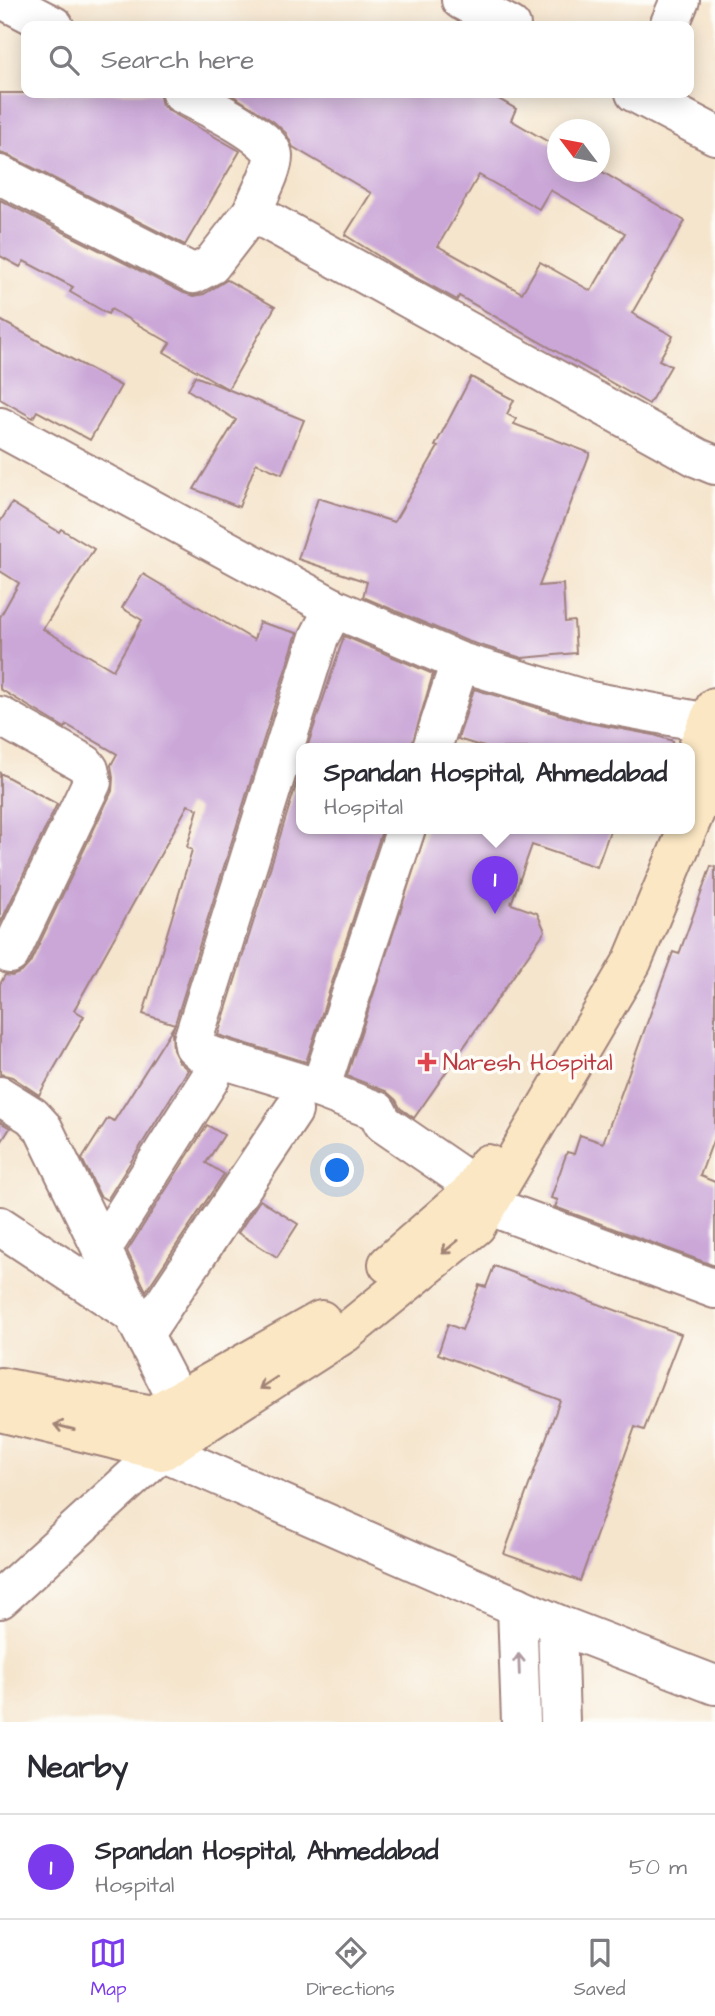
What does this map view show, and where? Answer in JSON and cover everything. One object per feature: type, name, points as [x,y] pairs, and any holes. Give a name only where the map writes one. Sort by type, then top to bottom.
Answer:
[{"type":"main road","points":[[695,754],[712,715]]},
{"type":"main road","points":[[695,813],[715,765]]},
{"type":"main road","points":[[0,1412],[162,1451],[345,1333],[476,1226],[479,1193],[611,952],[661,834]]},
{"type":"main road","points":[[0,1387],[166,1408],[332,1314],[479,1193],[632,962],[686,834]]},
{"type":"street","points":[[4,0],[44,21]]},
{"type":"street","points":[[461,0],[501,21]]},
{"type":"street","points":[[671,21],[680,0]]},
{"type":"street","points":[[0,175],[194,274],[211,265],[253,212],[274,153],[269,144],[191,98]]},
{"type":"street","points":[[646,98],[715,135]]},
{"type":"street","points":[[253,212],[462,330],[715,466]]},
{"type":"street","points":[[0,427],[334,608],[460,662],[590,701],[712,715]]},
{"type":"street","points":[[334,608],[319,637],[193,1040],[197,1050],[306,1100],[377,1111],[383,1122],[479,1193],[516,1216],[715,1289]]},
{"type":"street","points":[[434,743],[460,662]]},
{"type":"street","points":[[0,716],[85,764],[92,782],[3,957]]},
{"type":"street","points":[[138,1324],[306,1100],[404,834]]},
{"type":"street","points":[[102,1249],[211,1077]]},
{"type":"street","points":[[0,1096],[38,1121],[138,1324],[166,1408],[162,1451],[0,1599]]},
{"type":"street","points":[[0,1226],[138,1324]]},
{"type":"street","points":[[162,1451],[557,1624],[715,1685]]},
{"type":"street","points":[[517,1606],[521,1722]]},
{"type":"street","points":[[557,1624],[559,1722]]},
{"type":"building","points":[[0,93],[21,93],[21,98],[160,98],[162,105],[171,112],[240,151],[185,245],[0,153]]},
{"type":"building","points":[[237,98],[497,98],[516,109],[511,120],[547,141],[547,182],[610,182],[610,177],[685,221],[632,313],[673,336],[659,360],[671,366],[649,404],[459,296],[457,300],[396,267],[345,235],[371,193],[293,147],[286,133],[274,122]],"holes":[[[479,175],[539,209],[550,190],[625,233],[591,291],[540,262],[522,293],[438,246]]]},
{"type":"building","points":[[0,200],[184,293],[194,296],[204,294],[227,280],[275,307],[228,389],[164,352],[170,343],[111,309],[108,314],[70,292],[73,287],[24,261],[20,267],[0,256]]},
{"type":"building","points":[[0,320],[121,386],[90,440],[37,411],[33,418],[0,399]]},
{"type":"building","points":[[195,376],[304,420],[282,474],[256,463],[239,507],[194,489],[236,420],[188,390]]},
{"type":"building","points":[[471,377],[514,400],[507,414],[516,419],[514,424],[590,453],[539,586],[563,584],[565,622],[574,621],[576,653],[522,658],[467,641],[363,597],[367,582],[298,559],[318,498],[394,522],[438,447],[435,446]]},
{"type":"building","points":[[12,503],[59,532],[61,529],[94,549],[43,629],[113,670],[142,620],[122,608],[143,574],[254,640],[259,622],[297,633],[175,1024],[143,1014],[192,850],[187,847],[198,809],[188,805],[74,1010],[84,1016],[39,1095],[12,1077],[0,1074],[0,984],[5,975],[12,976],[22,972],[30,963],[112,791],[111,765],[117,754],[67,725],[65,728],[0,689],[0,617],[19,583],[0,571],[0,522]]},
{"type":"building","points":[[344,636],[433,674],[412,743],[309,743]]},
{"type":"building","points":[[474,689],[584,722],[673,741],[471,743],[458,739]]},
{"type":"building","points":[[0,773],[57,804],[0,924]]},
{"type":"building","points":[[296,785],[296,834],[381,834],[306,1062],[218,1035]]},
{"type":"building","points":[[425,834],[609,834],[597,867],[532,845],[511,904],[537,913],[545,931],[414,1118],[400,1108],[386,1091],[347,1076]]},
{"type":"building","points":[[711,866],[715,867],[715,1135],[700,1176],[715,1182],[715,1266],[555,1207],[558,1200],[551,1198],[567,1152],[574,1154],[580,1135],[603,1143],[673,952],[679,954]]},
{"type":"building","points":[[175,1025],[172,1033],[173,1050],[179,1062],[188,1070],[107,1200],[100,1196],[82,1159],[108,1118],[114,1121]]},
{"type":"building","points":[[0,1122],[10,1128],[0,1144]]},
{"type":"building","points":[[207,1125],[224,1135],[206,1163],[224,1174],[146,1291],[127,1251]]},
{"type":"building","points":[[260,1200],[298,1224],[277,1257],[238,1233]]},
{"type":"building","points":[[494,1266],[681,1334],[644,1430],[635,1427],[580,1581],[504,1554],[560,1400],[438,1354],[448,1324],[462,1330],[479,1285],[486,1287]]},
{"type":"place","name":"Spandan Hospital, Ahmedabad","points":[[495,914]]},
{"type":"place","name":"Naresh Hospital","points":[[427,1062]]}]
